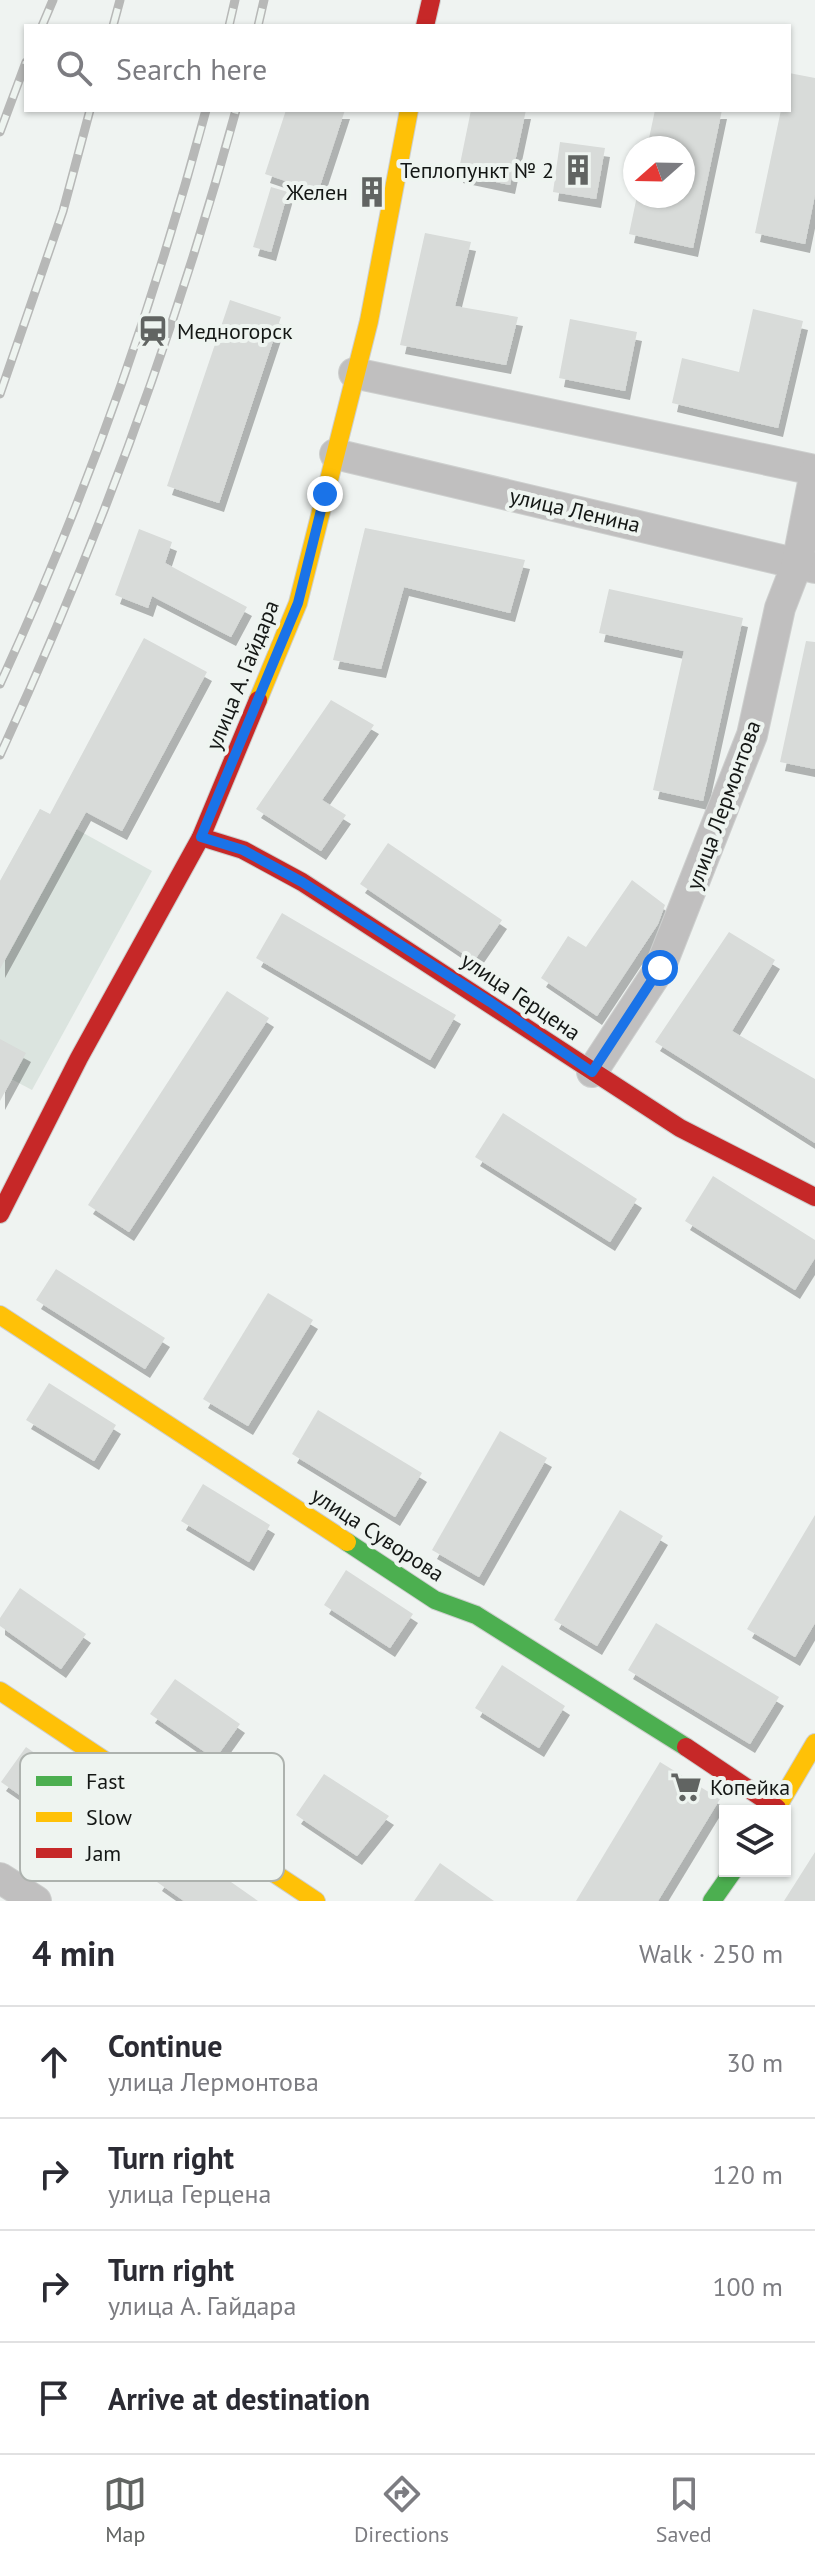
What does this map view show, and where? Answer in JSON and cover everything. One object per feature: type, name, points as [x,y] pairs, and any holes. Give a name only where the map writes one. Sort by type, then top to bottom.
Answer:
[{"type":"street","points":[[425,24],[431,0]]},
{"type":"street","name":"улица А. Гайдара","points":[[0,1214],[79,1058],[201,837],[298,603],[369,321],[409,112]]},
{"type":"street","points":[[354,373],[815,471]]},
{"type":"street","name":"улица Ленина","points":[[335,454],[806,566]]},
{"type":"street","name":"улица Лермонтова","points":[[592,1072],[660,968],[752,735],[780,608],[806,566],[815,471]]},
{"type":"street","name":"улица Герцена","points":[[201,837],[243,850],[302,882],[680,1128],[815,1197]]},
{"type":"street","name":"улица Суворова","points":[[0,1315],[435,1600],[476,1615],[635,1713],[770,1805]]},
{"type":"street","points":[[0,1691],[93,1753]]},
{"type":"street","points":[[778,1805],[815,1743]]},
{"type":"street","points":[[712,1901],[729,1877]]},
{"type":"street","points":[[0,1878],[36,1901]]},
{"type":"street","points":[[284,1880],[316,1901]]},
{"type":"shaded area","points":[[40,809],[152,871],[32,1090],[0,1073],[0,881]]},
{"type":"building","points":[[791,73],[815,78],[815,195],[805,244],[755,233],[781,112],[791,112]]},
{"type":"building","points":[[285,112],[344,112],[318,192],[265,174]]},
{"type":"building","points":[[471,112],[526,112],[510,185],[458,174]]},
{"type":"building","points":[[655,112],[722,112],[693,248],[629,234],[634,208],[695,208],[695,136],[650,136]]},
{"type":"building","name":"Теплопункт № 2","points":[[560,142],[605,148],[596,199],[553,192]]},
{"type":"building","points":[[271,187],[288,192],[271,252],[253,247]]},
{"type":"building","points":[[425,233],[471,242],[455,306],[518,317],[506,365],[400,345]]},
{"type":"building","name":"Медногорск","points":[[230,300],[281,317],[219,503],[167,486]]},
{"type":"building","points":[[753,309],[803,321],[778,428],[672,403],[682,358],[739,372]]},
{"type":"building","points":[[570,319],[637,332],[625,391],[559,378]]},
{"type":"building","points":[[365,528],[525,560],[510,613],[404,587],[381,669],[333,660]]},
{"type":"building","points":[[139,529],[172,542],[165,563],[247,607],[231,637],[152,596],[148,608],[115,595]]},
{"type":"building","points":[[609,589],[743,618],[703,801],[653,790],[684,651],[599,633]]},
{"type":"building","points":[[144,638],[207,672],[122,831],[86,812],[0,969],[0,881],[40,809],[50,814]]},
{"type":"building","points":[[806,641],[815,642],[815,769],[780,762]]},
{"type":"building","points":[[331,700],[374,725],[322,800],[346,815],[321,851],[256,809]]},
{"type":"building","points":[[388,843],[502,920],[474,961],[360,884]]},
{"type":"building","points":[[632,880],[665,905],[658,924],[597,1016],[541,978],[568,936],[586,947]]},
{"type":"building","points":[[282,913],[456,1015],[430,1060],[256,958]]},
{"type":"building","points":[[729,932],[775,960],[732,1031],[815,1079],[815,1143],[655,1042]]},
{"type":"building","points":[[227,991],[269,1018],[129,1232],[88,1205]]},
{"type":"building","points":[[0,1039],[26,1053],[0,1101]]},
{"type":"building","points":[[503,1113],[637,1199],[610,1242],[475,1157]]},
{"type":"building","points":[[713,1176],[815,1240],[815,1258],[795,1290],[685,1221]]},
{"type":"building","points":[[56,1269],[165,1338],[145,1369],[36,1300]]},
{"type":"building","points":[[268,1293],[313,1320],[248,1426],[203,1399]]},
{"type":"building","points":[[49,1383],[116,1425],[94,1461],[26,1420]]},
{"type":"building","points":[[318,1410],[422,1473],[395,1517],[292,1454]]},
{"type":"building","points":[[500,1431],[547,1458],[479,1577],[432,1550]]},
{"type":"building","points":[[203,1484],[270,1525],[249,1562],[181,1521]]},
{"type":"building","points":[[620,1510],[663,1536],[597,1646],[554,1620]]},
{"type":"building","points":[[815,1515],[815,1623],[795,1657],[747,1629]]},
{"type":"building","points":[[346,1570],[413,1614],[390,1648],[324,1605]]},
{"type":"building","points":[[20,1588],[86,1634],[61,1669],[0,1626],[0,1618]]},
{"type":"building","points":[[656,1623],[779,1697],[750,1744],[628,1670]]},
{"type":"building","points":[[502,1665],[565,1706],[539,1748],[475,1708]]},
{"type":"building","points":[[175,1679],[240,1724],[219,1753],[206,1753],[150,1714]]},
{"type":"building","points":[[20,1755],[20,1795],[1,1782]]},
{"type":"building","points":[[660,1762],[720,1799],[658,1901],[576,1901]]},
{"type":"building","points":[[324,1774],[389,1816],[357,1856],[296,1815]]},
{"type":"building","points":[[815,1852],[815,1901],[784,1901]]},
{"type":"building","points":[[440,1863],[494,1901],[414,1901]]},
{"type":"building","points":[[229,1881],[258,1901],[184,1901],[157,1882]]},
{"type":"railway","points":[[43,24],[53,0]]},
{"type":"railway","points":[[114,24],[120,0]]},
{"type":"railway","points":[[229,24],[235,0]]},
{"type":"railway","points":[[258,24],[264,0]]},
{"type":"railway","points":[[0,132],[24,67]]},
{"type":"railway","points":[[0,394],[63,211],[89,112]]},
{"type":"railway","points":[[0,684],[60,545],[115,402],[164,256],[205,112]]},
{"type":"railway","points":[[0,755],[69,598],[132,437],[187,275],[235,112]]},
{"type":"traffic: fast","points":[[347,1542],[435,1600],[476,1615],[686,1747]]},
{"type":"traffic: fast","points":[[712,1901],[729,1877]]},
{"type":"traffic: slow","points":[[258,700],[298,603],[369,321],[409,112]]},
{"type":"traffic: slow","points":[[0,1315],[347,1542]]},
{"type":"traffic: slow","points":[[0,1691],[93,1753]]},
{"type":"traffic: slow","points":[[779,1805],[815,1743]]},
{"type":"traffic: slow","points":[[284,1880],[316,1901]]},
{"type":"traffic: jam","points":[[425,24],[431,0]]},
{"type":"traffic: jam","points":[[0,1214],[79,1058],[201,837],[258,700]]},
{"type":"traffic: jam","points":[[201,837],[243,850],[302,882],[680,1128],[815,1197]]},
{"type":"traffic: jam","points":[[686,1747],[773,1805]]},
{"type":"place","name":"Теплопункт № 2","points":[[578,170]]},
{"type":"place","name":"Желен","points":[[372,192]]},
{"type":"place","name":"Медногорск","points":[[153,331]]},
{"type":"place","name":"Копейка","points":[[686,1787]]},
{"type":"route","points":[[325,494],[298,603],[201,837],[243,850],[302,882],[490,1002],[592,1072],[660,968]]}]
